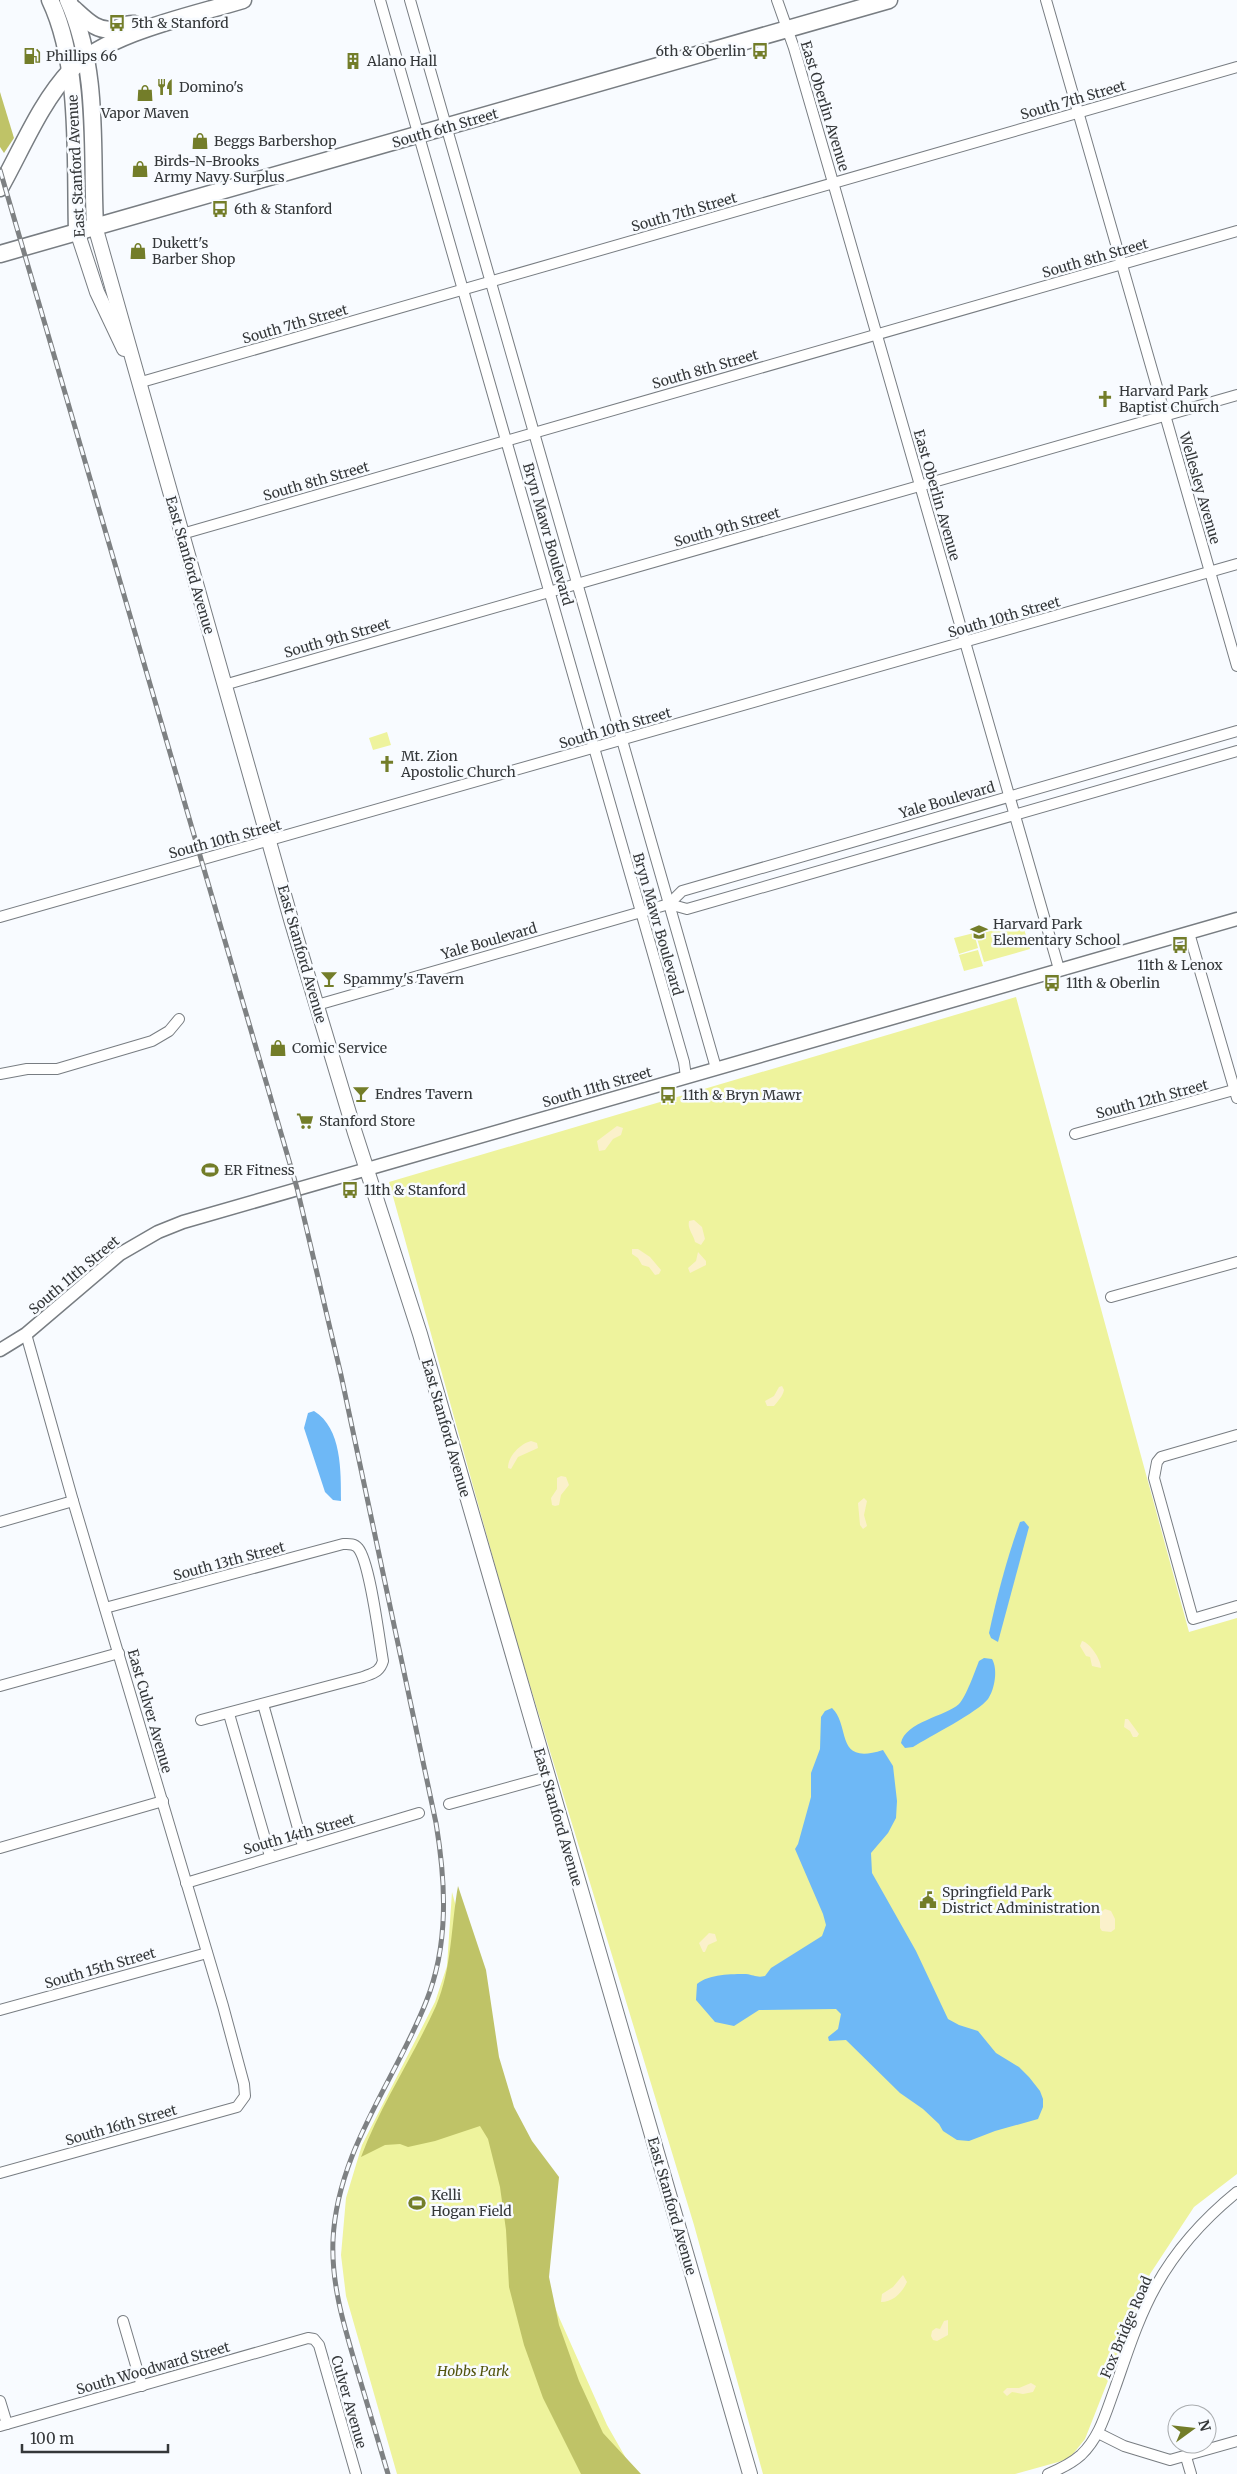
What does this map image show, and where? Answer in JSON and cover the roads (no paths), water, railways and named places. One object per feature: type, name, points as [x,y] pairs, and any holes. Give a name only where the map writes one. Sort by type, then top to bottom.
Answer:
[{"type":"main road","name":"East Stanford Avenue","points":[[50,0],[67,49],[70,71],[77,231],[96,292],[120,338],[138,383],[316,1005],[420,1334],[750,2474]]},
{"type":"main road","points":[[0,188],[39,117],[70,71],[86,57],[120,38],[243,0]]},
{"type":"main road","name":"South 6th Street","points":[[0,254],[889,0]]},
{"type":"main road","name":"East Stanford Avenue","points":[[70,3],[86,57],[91,96],[95,226],[108,275],[132,350],[138,383]]},
{"type":"main road","points":[[70,3],[90,24],[104,29],[114,29],[130,23],[159,26]]},
{"type":"street","name":"Bryn Mawr Boulevard","points":[[380,0],[684,1062],[686,1077]]},
{"type":"street","name":"Bryn Mawr Boulevard","points":[[410,0],[716,1068]]},
{"type":"street","name":"East Oberlin Avenue","points":[[777,0],[786,30],[794,48],[834,183],[1059,969]]},
{"type":"street","name":"Wellesley Avenue","points":[[1046,0],[1237,666]]},
{"type":"street","name":"South 7th Street","points":[[138,383],[1237,67]]},
{"type":"street","name":"South 8th Street","points":[[182,534],[1237,231]]},
{"type":"street","name":"South 9th Street","points":[[224,686],[1237,395]]},
{"type":"street","name":"South 10th Street","points":[[0,917],[595,749],[1237,564]]},
{"type":"street","name":"Yale Boulevard","points":[[316,1005],[669,904],[682,891],[1237,732]]},
{"type":"street","name":"Yale Boulevard","points":[[669,904],[687,909],[1237,751]]},
{"type":"street","name":"South 11th Street","points":[[0,1350],[26,1334],[120,1254],[158,1232],[183,1222],[1237,919]]},
{"type":"street","points":[[1188,933],[1236,1092]]},
{"type":"street","points":[[0,1074],[21,1070],[57,1068],[152,1041],[169,1031],[179,1019]]},
{"type":"street","name":"South 12th Street","points":[[1075,1134],[1236,1092]]},
{"type":"street","points":[[1111,1298],[1237,1262]]},
{"type":"street","name":"East Culver Avenue","points":[[26,1334],[73,1502],[207,1953],[244,2084],[245,2096]]},
{"type":"street","points":[[1237,1435],[1168,1454],[1157,1462],[1154,1478],[1193,1619],[1237,1606]]},
{"type":"street","points":[[0,1522],[73,1502]]},
{"type":"street","name":"South 13th Street","points":[[105,1608],[343,1544],[352,1544],[358,1548],[366,1570],[383,1660],[381,1668],[369,1675],[263,1704]]},
{"type":"street","points":[[0,1686],[119,1652]]},
{"type":"street","points":[[201,1720],[263,1704],[303,1846]]},
{"type":"street","points":[[229,1714],[270,1856]]},
{"type":"street","points":[[449,1804],[547,1777]]},
{"type":"street","points":[[0,1848],[162,1801]]},
{"type":"street","name":"South 14th Street","points":[[186,1883],[303,1846],[419,1813]]},
{"type":"street","name":"South 15th Street","points":[[0,2010],[207,1953]]},
{"type":"street","name":"South 16th Street","points":[[0,2173],[237,2108],[245,2096]]},
{"type":"street","name":"Fox Bridge Road","points":[[1048,2474],[1064,2467],[1080,2456],[1098,2433],[1129,2349],[1155,2287],[1180,2248],[1221,2205],[1237,2192]]},
{"type":"street","points":[[124,2320],[142,2386]]},
{"type":"street","name":"South Woodward Street","points":[[3,2425],[142,2386],[301,2338],[314,2339]]},
{"type":"street","name":"Culver Avenue","points":[[314,2339],[319,2345],[356,2474]]},
{"type":"street","points":[[0,2401],[3,2425]]},
{"type":"street","points":[[1098,2433],[1124,2446],[1170,2460],[1237,2441]]},
{"type":"street","points":[[1186,2457],[1191,2474]]},
{"type":"water","points":[[314,1411],[330,1428],[335,1439],[340,1464],[341,1501],[333,1500],[325,1492],[304,1428],[308,1413]]},
{"type":"water","points":[[1024,1521],[1029,1527],[998,1642],[991,1638],[989,1633],[1011,1549],[1020,1522]]},
{"type":"water","points":[[984,1658],[992,1659],[995,1668],[994,1685],[988,1699],[974,1711],[953,1724],[913,1747],[905,1748],[901,1743],[904,1736],[910,1730],[953,1708],[962,1701],[979,1661]]},
{"type":"water","points":[[832,1708],[838,1716],[846,1742],[850,1748],[857,1753],[868,1754],[883,1750],[893,1766],[897,1801],[896,1818],[888,1833],[871,1853],[872,1873],[916,1951],[948,2019],[978,2031],[996,2053],[1019,2067],[1029,2077],[1040,2091],[1043,2099],[1043,2107],[1038,2119],[995,2131],[969,2141],[957,2140],[943,2131],[939,2124],[923,2109],[900,2093],[846,2040],[829,2041],[828,2037],[838,2029],[841,2014],[836,2009],[759,2010],[734,2026],[715,2022],[696,2000],[697,1984],[702,1981],[714,1976],[746,1974],[758,1977],[765,1976],[771,1968],[822,1936],[826,1925],[823,1914],[795,1849],[811,1797],[811,1773],[820,1749],[821,1717],[825,1711]]},
{"type":"railway","points":[[0,170],[297,1188],[341,1375],[436,1823],[443,1891],[442,1936],[439,1958],[426,2002],[356,2146],[345,2176],[337,2207],[333,2240],[334,2274],[340,2307],[388,2474]]},
{"type":"place","name":"5th & Stanford","points":[[117,23]]},
{"type":"place","name":"6th & Oberlin","points":[[760,51]]},
{"type":"place","name":"Phillips 66","points":[[32,56]]},
{"type":"place","name":"Alano Hall","points":[[353,61]]},
{"type":"place","name":"Domino's","points":[[165,87]]},
{"type":"place","name":"Vapor Maven","points":[[145,93]]},
{"type":"place","name":"Beggs Barbershop","points":[[200,141]]},
{"type":"place","name":"Birds-N-Brooks Army Navy Surplus","points":[[140,169]]},
{"type":"place","name":"6th & Stanford","points":[[220,209]]},
{"type":"place","name":"Dukett's Barber Shop","points":[[138,251]]},
{"type":"place","name":"Harvard Park Baptist Church","points":[[1105,399]]},
{"type":"place","name":"Mt. Zion Apostolic Church","points":[[387,764]]},
{"type":"place","name":"Harvard Park Elementary School","points":[[979,932]]},
{"type":"place","name":"11th & Lenox","points":[[1180,945]]},
{"type":"place","name":"Spammy's Tavern","points":[[329,979]]},
{"type":"place","name":"11th & Oberlin","points":[[1052,983]]},
{"type":"place","name":"Comic Service","points":[[278,1048]]},
{"type":"place","name":"Endres Tavern","points":[[361,1094]]},
{"type":"place","name":"11th & Bryn Mawr","points":[[668,1095]]},
{"type":"place","name":"Stanford Store","points":[[305,1121]]},
{"type":"place","name":"ER Fitness","points":[[210,1170]]},
{"type":"place","name":"11th & Stanford","points":[[350,1190]]},
{"type":"place","name":"Springfield Park District Administration","points":[[928,1900]]},
{"type":"place","name":"Kelli Hogan Field","points":[[417,2203]]},
{"type":"park label","name":"Hobbs Park","points":[[473,2371]]}]
